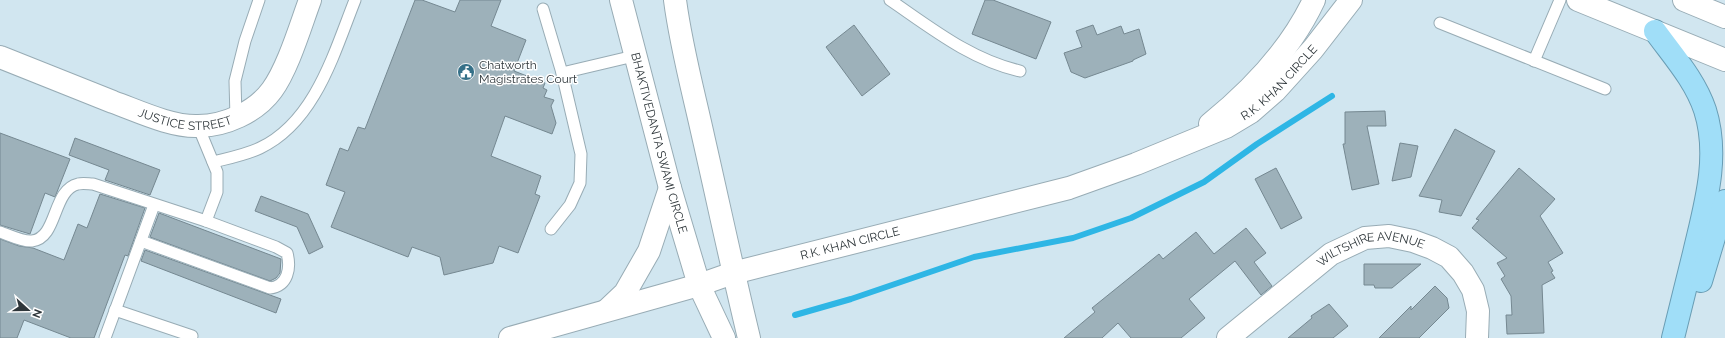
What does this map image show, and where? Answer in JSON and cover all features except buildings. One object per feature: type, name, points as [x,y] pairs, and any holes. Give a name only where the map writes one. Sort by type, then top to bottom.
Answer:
[{"type":"highway","points":[[1655,30],[1693,83],[1705,110],[1710,133],[1712,168],[1703,218],[1673,338]]},
{"type":"highway","points":[[1684,338],[1725,201]]},
{"type":"street","name":"JUSTICE STREET","points":[[0,57],[146,114],[173,123],[198,126],[236,118],[261,101],[272,91],[280,77],[310,0]]},
{"type":"street","name":"BHAKTIVEDANTA SWAMI CIRCLE","points":[[621,0],[634,56],[670,188],[699,285],[724,338]]},
{"type":"street","points":[[675,0],[733,273],[749,338]]},
{"type":"street","name":"R.K. KHAN CIRCLE","points":[[1188,142],[1231,107],[1270,66],[1297,31],[1314,0]]},
{"type":"street","name":"R.K. KHAN CIRCLE","points":[[510,338],[699,285],[733,273],[1069,188],[1136,164],[1226,127],[1251,112],[1274,91],[1313,49],[1351,0]]},
{"type":"street","points":[[1578,0],[1655,30],[1725,60]]},
{"type":"street","points":[[1684,0],[1725,16]]},
{"type":"street","points":[[607,311],[625,293],[649,251],[670,188]]},
{"type":"street","name":"WILTSHIRE AVENUE","points":[[1228,338],[1331,254],[1365,238],[1389,236],[1414,240],[1432,248],[1449,257],[1463,273],[1473,290],[1478,311],[1477,338]]},
{"type":"lane","points":[[236,118],[235,81],[244,41],[259,0]]},
{"type":"lane","points":[[213,162],[247,154],[262,147],[291,127],[302,115],[311,102],[323,77],[355,0]]},
{"type":"lane","points":[[890,0],[956,44],[985,60],[1003,67],[1020,71]]},
{"type":"lane","points":[[1534,61],[1560,0]]},
{"type":"lane","points":[[543,9],[562,73],[581,154],[580,183],[570,205],[551,229]]},
{"type":"lane","points":[[1440,23],[1605,89]]},
{"type":"lane","points":[[562,73],[634,56]]},
{"type":"lane","points":[[198,126],[217,172],[217,192],[206,221]]},
{"type":"lane","points":[[0,232],[31,241],[40,239],[46,233],[63,195],[70,187],[79,183],[93,184],[206,221],[276,247],[287,253],[290,262],[288,274],[278,287],[270,288],[141,241]]},
{"type":"lane","points":[[105,338],[154,205]]},
{"type":"lane","points":[[115,310],[192,336]]},
{"type":"waterway","points":[[795,315],[851,299],[974,257],[1073,238],[1131,218],[1204,182],[1257,144],[1332,96]]},
{"type":"place","name":"Chatworth Magistrates Court","points":[[466,72]]}]
